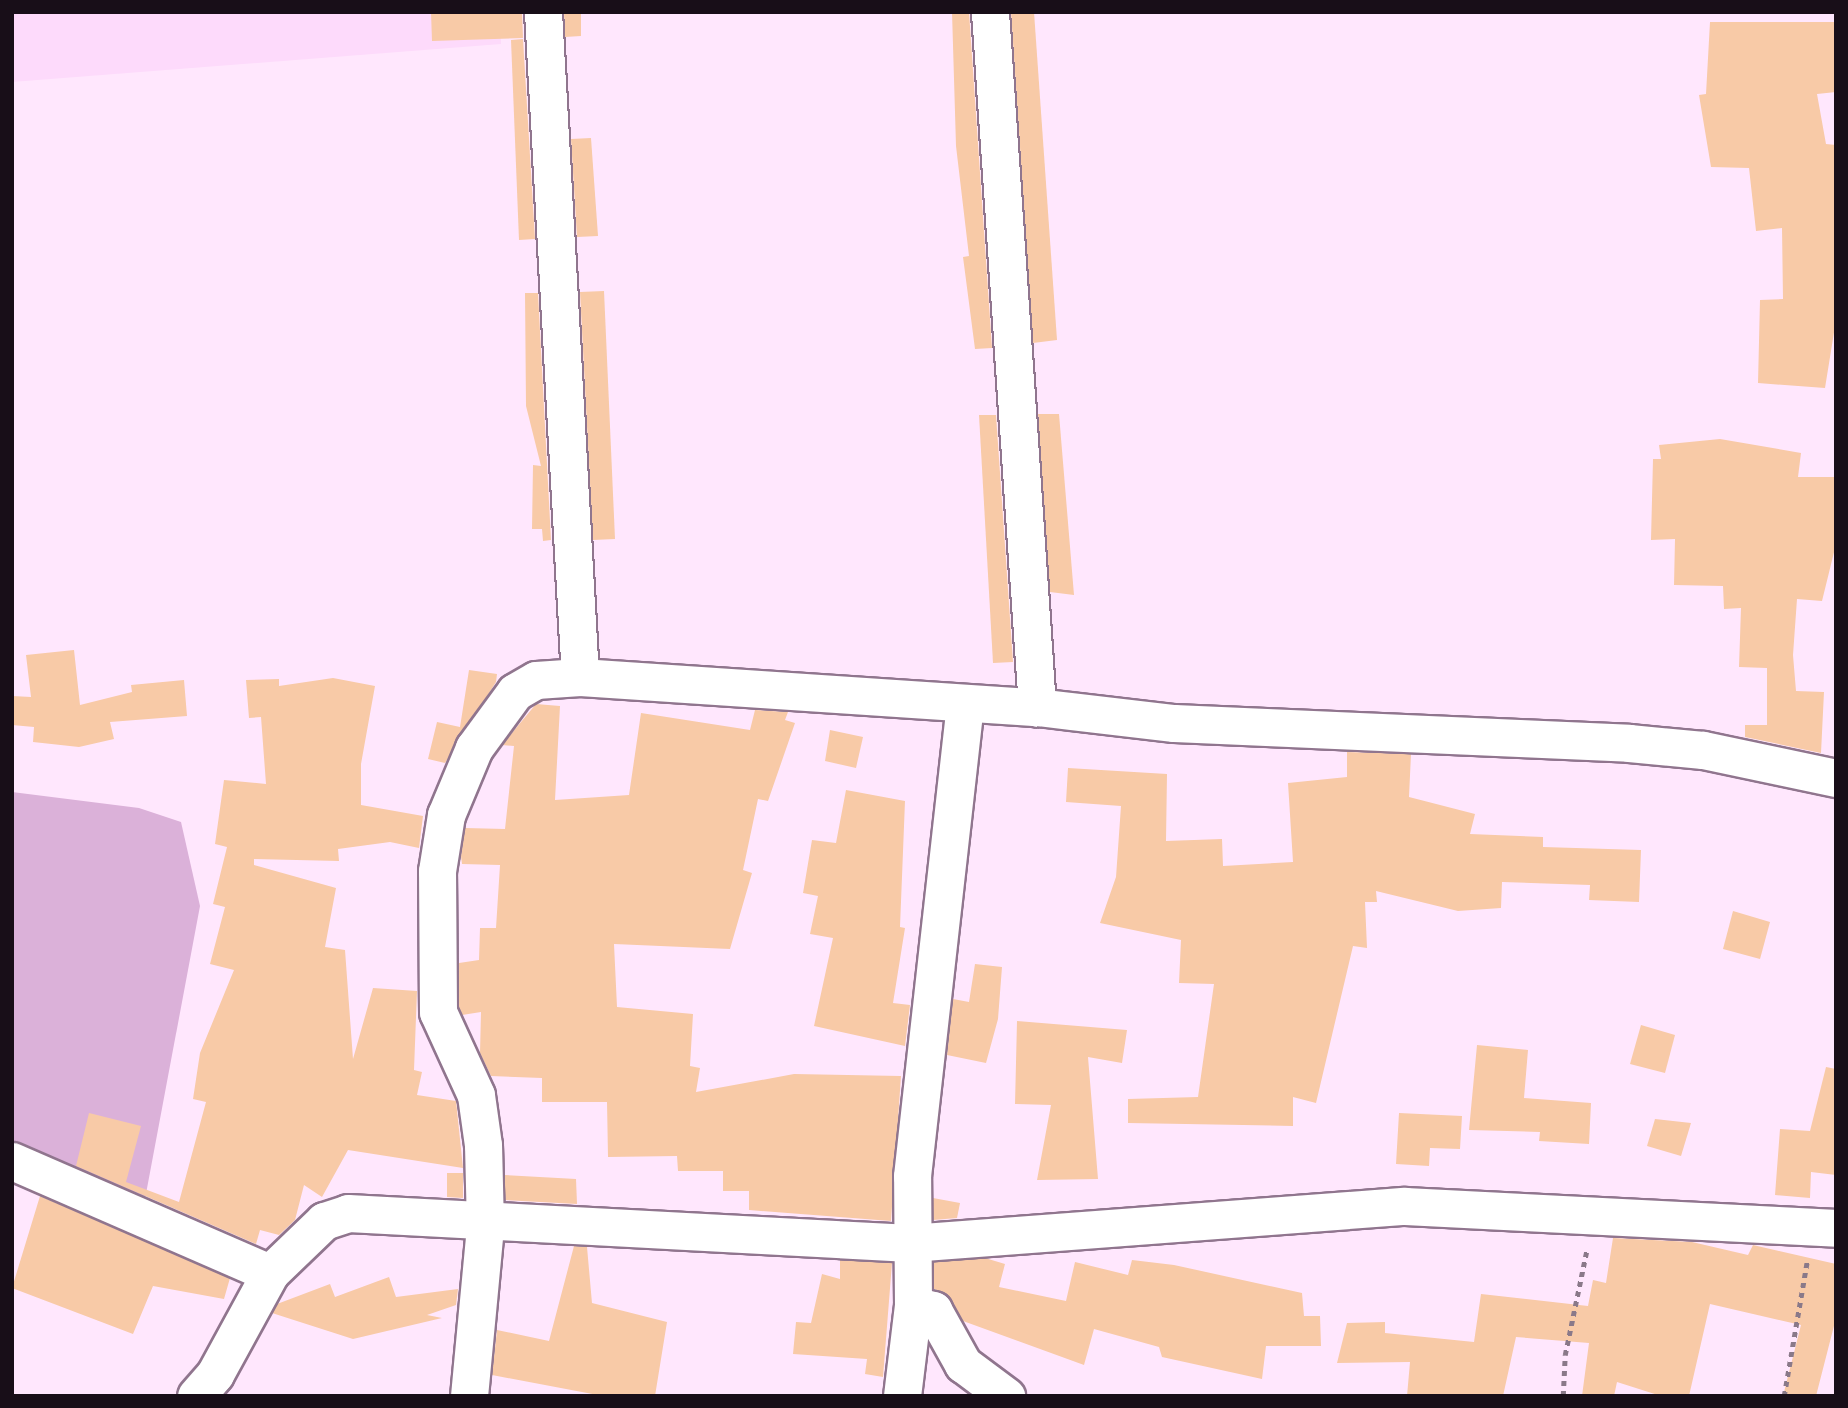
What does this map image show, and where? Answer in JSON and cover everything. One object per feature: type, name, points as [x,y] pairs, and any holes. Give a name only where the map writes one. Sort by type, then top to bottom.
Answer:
[{"type":"street","points":[[543,12],[580,677]]},
{"type":"street","points":[[990,12],[1037,707]]},
{"type":"street","points":[[469,1396],[485,1226],[476,1095],[438,1012],[434,979],[446,815],[474,748],[515,692],[536,680],[580,677],[1037,707],[1174,723],[1629,743],[1703,750],[1836,778]]},
{"type":"street","points":[[902,1396],[914,1305],[910,1243],[918,1118],[965,703]]},
{"type":"street","points":[[12,1160],[270,1273]]},
{"type":"street","points":[[196,1396],[215,1374],[270,1273],[324,1221],[348,1213],[485,1226],[910,1243],[1405,1206],[1824,1225]]},
{"type":"street","points":[[914,1305],[933,1310],[963,1364],[1006,1396]]},
{"type":"path","points":[[1563,1396],[1564,1355],[1597,1215]]},
{"type":"path","points":[[1784,1396],[1824,1225]]},
{"type":"shaded area","points":[[12,12],[500,12],[501,44],[12,82]]},
{"type":"shaded area","points":[[12,792],[139,808],[181,822],[200,906],[145,1199],[12,1141]]},
{"type":"building","points":[[431,12],[522,12],[523,38],[432,41]]},
{"type":"building","points":[[564,12],[581,12],[581,36],[565,37]]},
{"type":"building","points":[[952,12],[969,12],[992,348],[975,349],[963,257],[969,256],[956,146]]},
{"type":"building","points":[[1011,12],[1034,12],[1057,340],[1033,343]]},
{"type":"building","points":[[1710,22],[1836,22],[1836,92],[1817,94],[1826,144],[1836,145],[1836,320],[1825,388],[1758,383],[1760,300],[1783,299],[1782,228],[1756,231],[1749,168],[1711,167],[1699,95],[1706,94]]},
{"type":"building","points":[[523,39],[535,239],[519,240],[511,40]]},
{"type":"building","points":[[591,138],[598,236],[577,237],[571,139]]},
{"type":"building","points":[[604,291],[615,539],[593,540],[580,292]]},
{"type":"building","points":[[525,293],[538,293],[551,540],[543,541],[542,529],[532,529],[533,465],[541,466],[526,406]]},
{"type":"building","points":[[1038,414],[1059,414],[1074,595],[1050,592]]},
{"type":"building","points":[[979,415],[996,415],[1013,662],[993,663]]},
{"type":"building","points":[[1720,439],[1801,453],[1798,477],[1836,477],[1836,544],[1822,601],[1797,599],[1793,655],[1796,691],[1824,692],[1821,753],[1745,737],[1745,725],[1767,725],[1767,668],[1739,667],[1741,608],[1724,609],[1723,586],[1674,585],[1675,539],[1651,540],[1653,459],[1661,459],[1659,445]]},
{"type":"building","points":[[74,650],[80,705],[132,692],[131,685],[184,680],[187,716],[110,722],[114,739],[79,747],[33,742],[34,727],[12,725],[12,696],[31,697],[26,655]]},
{"type":"building","points":[[469,670],[497,674],[496,682],[445,763],[428,759],[437,722],[460,727]]},
{"type":"building","points":[[333,678],[375,686],[361,764],[361,805],[423,816],[419,848],[390,842],[338,849],[339,861],[254,859],[254,865],[336,888],[325,947],[345,950],[353,1059],[373,988],[417,991],[414,1070],[422,1072],[417,1095],[456,1101],[463,1168],[348,1150],[322,1197],[304,1185],[295,1220],[279,1235],[260,1230],[256,1244],[76,1166],[89,1113],[141,1126],[126,1182],[179,1202],[206,1102],[193,1099],[200,1053],[234,970],[210,964],[225,907],[213,904],[227,847],[215,844],[224,780],[266,784],[261,717],[249,718],[246,680],[279,679],[279,686]]},
{"type":"building","points":[[536,704],[560,706],[555,800],[629,795],[641,713],[750,730],[755,710],[788,712],[785,720],[795,723],[768,801],[758,799],[743,870],[752,873],[730,949],[614,944],[617,1007],[693,1014],[690,1066],[700,1068],[696,1092],[794,1074],[901,1076],[891,1221],[749,1210],[749,1191],[723,1191],[723,1171],[678,1171],[677,1156],[608,1157],[607,1102],[542,1102],[542,1078],[491,1076],[480,1053],[481,1012],[462,1015],[459,1007],[459,963],[479,960],[480,928],[496,928],[500,865],[462,864],[461,856],[465,828],[505,829],[514,746],[502,745]]},
{"type":"building","points":[[830,730],[863,737],[856,768],[825,761]]},
{"type":"building","points":[[1347,752],[1411,754],[1409,797],[1475,814],[1470,834],[1543,837],[1543,847],[1641,850],[1639,902],[1589,900],[1590,885],[1502,882],[1501,908],[1458,911],[1376,891],[1377,902],[1365,902],[1367,948],[1353,946],[1316,1103],[1293,1097],[1293,1126],[1128,1123],[1128,1099],[1198,1097],[1214,984],[1179,983],[1181,940],[1100,923],[1116,877],[1121,806],[1066,802],[1068,768],[1167,774],[1166,841],[1222,839],[1223,866],[1293,862],[1288,783],[1347,777]]},
{"type":"building","points":[[846,790],[905,801],[900,927],[905,928],[893,1003],[910,1005],[905,1046],[814,1026],[833,938],[810,934],[818,896],[803,893],[812,840],[836,843]]},
{"type":"building","points":[[1733,911],[1770,922],[1760,959],[1723,949]]},
{"type":"building","points":[[975,964],[1002,967],[998,1019],[986,1063],[947,1055],[953,999],[969,1002]]},
{"type":"building","points":[[1017,1021],[1127,1030],[1122,1063],[1088,1057],[1098,1179],[1037,1180],[1051,1105],[1015,1104]]},
{"type":"building","points":[[1641,1025],[1675,1035],[1665,1073],[1630,1064]]},
{"type":"building","points":[[1477,1045],[1528,1050],[1524,1098],[1591,1103],[1589,1144],[1539,1141],[1540,1132],[1469,1130]]},
{"type":"building","points":[[1826,1067],[1836,1069],[1836,1175],[1811,1172],[1810,1198],[1775,1195],[1780,1129],[1810,1131]]},
{"type":"building","points":[[1399,1113],[1462,1116],[1460,1149],[1430,1148],[1429,1166],[1396,1164]]},
{"type":"building","points":[[1655,1119],[1691,1123],[1681,1156],[1647,1146]]},
{"type":"building","points":[[447,1173],[463,1173],[463,1198],[447,1197]]},
{"type":"building","points":[[505,1175],[576,1179],[577,1204],[505,1200]]},
{"type":"building","points":[[40,1196],[230,1278],[224,1299],[153,1286],[133,1334],[12,1288]]},
{"type":"building","points":[[933,1198],[960,1203],[957,1218],[933,1220]]},
{"type":"building","points":[[1613,1238],[1692,1242],[1748,1255],[1753,1245],[1836,1264],[1836,1318],[1816,1396],[1783,1396],[1801,1325],[1710,1304],[1689,1396],[1661,1396],[1617,1382],[1614,1396],[1582,1396],[1589,1343],[1516,1337],[1503,1396],[1407,1396],[1410,1362],[1337,1363],[1347,1323],[1385,1322],[1385,1333],[1474,1342],[1481,1294],[1588,1306],[1593,1280],[1606,1283]]},
{"type":"building","points":[[574,1246],[587,1247],[592,1303],[667,1322],[655,1396],[603,1396],[492,1375],[497,1330],[549,1341]]},
{"type":"building","points":[[985,1258],[1005,1264],[999,1287],[1066,1301],[1075,1262],[1128,1275],[1132,1260],[1174,1265],[1302,1293],[1304,1316],[1320,1316],[1321,1346],[1266,1346],[1262,1379],[1162,1357],[1159,1347],[1094,1329],[1084,1365],[963,1321],[946,1294],[934,1289],[934,1262]]},
{"type":"building","points":[[840,1260],[892,1263],[883,1377],[865,1374],[867,1359],[793,1354],[796,1322],[811,1323],[822,1274],[840,1279]]},
{"type":"building","points":[[389,1277],[396,1297],[458,1289],[456,1305],[427,1315],[442,1318],[353,1339],[272,1313],[277,1304],[330,1284],[335,1297]]}]
